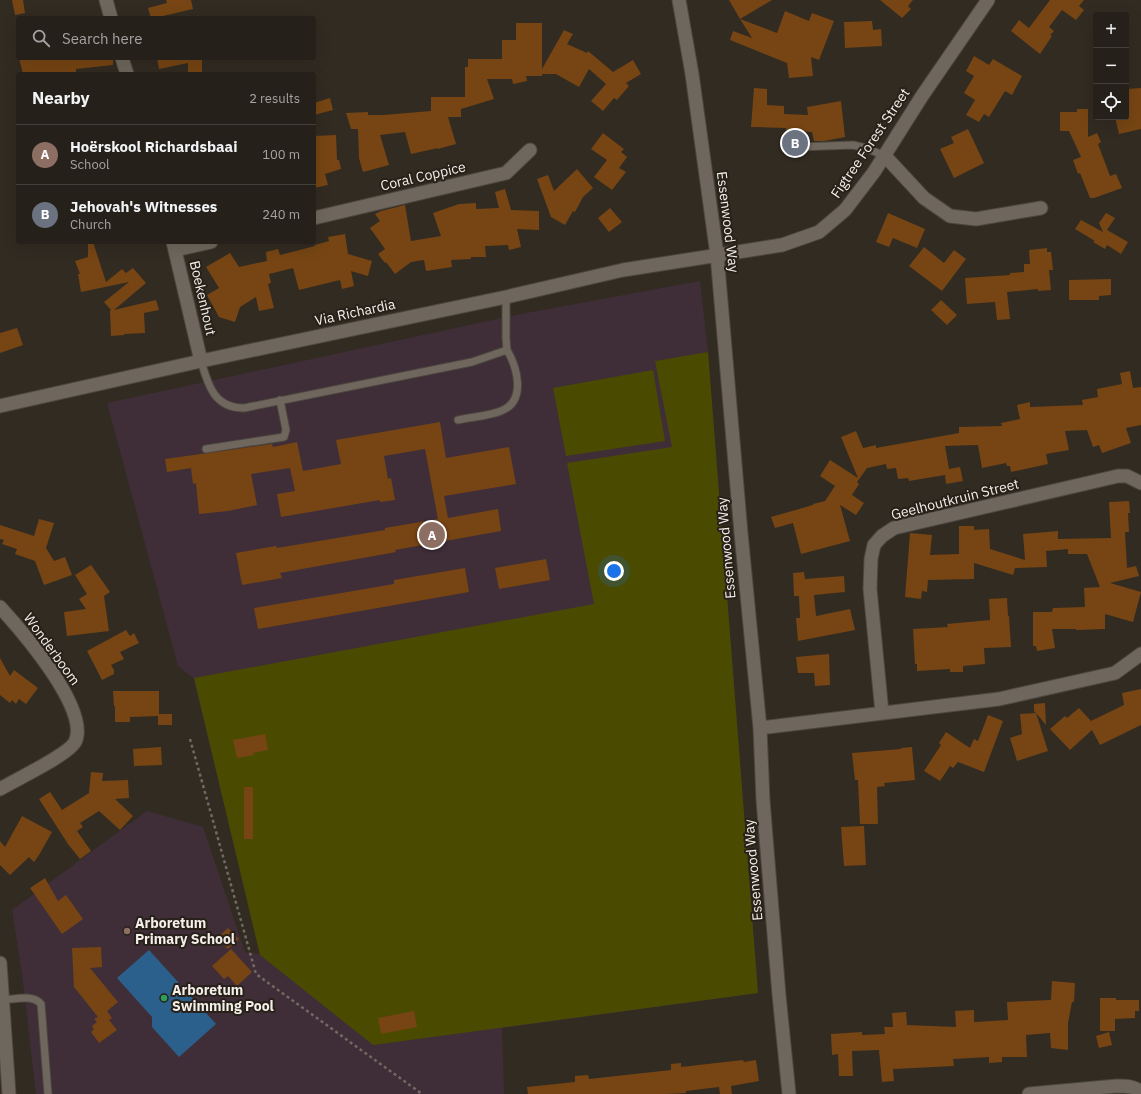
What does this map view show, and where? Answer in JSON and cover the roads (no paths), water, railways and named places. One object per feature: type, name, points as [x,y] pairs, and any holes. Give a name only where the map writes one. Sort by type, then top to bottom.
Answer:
[{"type":"street","points":[[106,0],[110,16]]},
{"type":"street","name":"Essenwood Way","points":[[679,0],[692,74],[717,255],[741,533],[760,728],[763,800],[778,987],[789,1094]]},
{"type":"street","name":"Figtree Forest Street","points":[[717,255],[782,245],[819,232],[845,210],[884,156],[922,96],[988,0]]},
{"type":"street","points":[[123,60],[126,72]]},
{"type":"street","name":"Coral Coppice","points":[[316,218],[506,173],[530,150]]},
{"type":"street","points":[[884,156],[924,198],[950,216],[976,219],[1040,208]]},
{"type":"street","points":[[174,246],[192,244]]},
{"type":"street","name":"Boekenhout","points":[[174,246],[201,361]]},
{"type":"street","name":"Via Richardia","points":[[0,406],[201,361],[506,297],[623,270],[717,255]]},
{"type":"street","name":"Geelhoutkruin Street","points":[[882,713],[870,589],[871,558],[874,545],[882,536],[894,528],[1118,476],[1127,476],[1141,483]]},
{"type":"street","name":"Wonderboom","points":[[0,607],[43,659],[60,684],[72,706],[78,727],[75,742],[63,754],[0,788]]},
{"type":"street","points":[[760,728],[999,699],[1116,673],[1141,654]]},
{"type":"street","points":[[0,963],[3,1000],[6,1091]]},
{"type":"street","points":[[1029,1094],[1117,1086],[1127,1086],[1141,1092]]},
{"type":"lane","points":[[798,147],[853,145],[866,148],[884,156]]},
{"type":"lane","points":[[458,420],[501,411],[509,406],[513,400],[517,387],[518,376],[507,350],[506,297]]},
{"type":"lane","points":[[201,361],[207,381],[217,398],[226,406],[244,408],[472,362],[507,350]]},
{"type":"lane","points":[[206,449],[284,437],[286,430],[280,400]]},
{"type":"lane","points":[[3,1000],[31,998],[36,999],[41,1004],[48,1094]]},
{"type":"water","name":"Arboretum Swimming Pool","points":[[149,950],[216,1024],[179,1057],[152,1027],[152,1017],[117,978]]},
{"type":"place","name":"Jehovah's Witnesses","points":[[795,143]]},
{"type":"place","name":"Hoërskool Richardsbaai","points":[[432,535]]},
{"type":"place","name":"Arboretum Primary School","points":[[127,931]]},
{"type":"place","name":"Arboretum Swimming Pool","points":[[164,998]]}]
